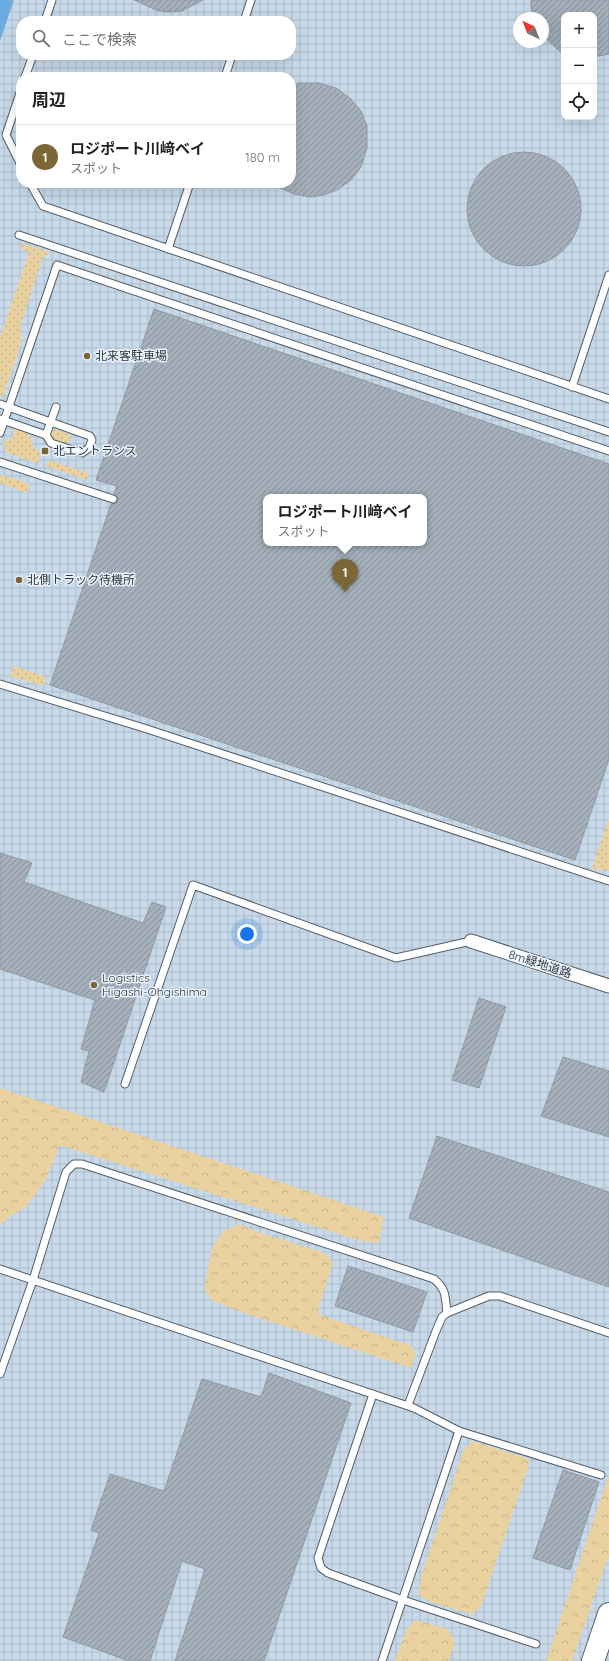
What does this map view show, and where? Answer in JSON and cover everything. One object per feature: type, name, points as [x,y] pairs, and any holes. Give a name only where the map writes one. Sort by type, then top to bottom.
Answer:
[{"type":"highway","points":[[593,1661],[609,1615]]},
{"type":"highway","points":[[596,1661],[609,1615]]},
{"type":"street","name":"8m緑地道路","points":[[471,941],[609,986]]},
{"type":"lane","points":[[47,16],[52,0]]},
{"type":"lane","points":[[246,16],[251,0]]},
{"type":"lane","points":[[28,72],[31,60]]},
{"type":"lane","points":[[227,72],[230,60]]},
{"type":"lane","points":[[16,105],[6,135],[16,155]]},
{"type":"lane","points":[[33,188],[43,206],[609,399]]},
{"type":"lane","points":[[168,249],[188,188]]},
{"type":"lane","points":[[19,235],[609,432]]},
{"type":"lane","points":[[0,433],[2,419],[9,407],[57,265],[609,451]]},
{"type":"lane","points":[[572,387],[609,275]]},
{"type":"lane","points":[[0,404],[90,436],[92,440],[89,448],[82,453],[51,443],[46,435],[2,419]]},
{"type":"lane","points":[[46,435],[56,407]]},
{"type":"lane","points":[[0,462],[113,499]]},
{"type":"lane","points":[[0,684],[159,733],[609,881]]},
{"type":"lane","points":[[125,1084],[193,885],[396,958],[471,941]]},
{"type":"lane","points":[[0,1374],[33,1280],[66,1172],[74,1164],[82,1164],[434,1279],[441,1285],[445,1292],[447,1313]]},
{"type":"lane","points":[[0,1269],[408,1406],[459,1431],[601,1475]]},
{"type":"lane","points":[[408,1406],[442,1317],[447,1313],[489,1296],[500,1296],[609,1333]]},
{"type":"lane","points":[[373,1394],[318,1558],[321,1568],[328,1573],[402,1600],[536,1644]]},
{"type":"lane","points":[[382,1661],[459,1431]]},
{"type":"shaded area","points":[[14,0],[609,0],[609,1661],[0,1661],[0,41]]},
{"type":"green space","points":[[21,244],[50,252],[42,259],[20,327],[22,341],[3,397],[0,395],[0,337],[29,252],[20,248]]},
{"type":"green space","points":[[15,429],[29,434],[33,447],[41,453],[38,463],[7,453],[3,445],[5,441],[12,438]]},
{"type":"green space","points":[[55,429],[69,434],[71,437],[70,441],[65,444],[53,439],[50,435]]},
{"type":"green space","points":[[48,460],[89,473],[87,480],[46,466]]},
{"type":"green space","points":[[3,475],[30,484],[27,493],[0,483],[0,477]]},
{"type":"green space","points":[[14,666],[46,677],[44,686],[10,676]]},
{"type":"green space","points":[[609,817],[609,871],[592,868]]},
{"type":"green space","points":[[0,1088],[384,1217],[379,1243],[358,1240],[60,1145],[45,1181],[26,1207],[10,1216],[0,1225]]},
{"type":"green space","points":[[239,1224],[261,1233],[325,1253],[333,1263],[318,1314],[412,1346],[416,1354],[411,1368],[213,1301],[204,1289],[212,1248],[223,1231]]},
{"type":"green space","points":[[472,1441],[526,1458],[530,1462],[481,1606],[473,1614],[431,1602],[419,1595],[420,1580],[464,1449]]},
{"type":"green space","points":[[609,1475],[609,1555],[572,1661],[546,1661]]},
{"type":"green space","points":[[415,1620],[448,1629],[455,1642],[449,1661],[395,1661],[406,1630]]},
{"type":"water","points":[[0,0],[14,0],[0,41]]},
{"type":"building","points":[[134,0],[203,0],[182,11],[168,12],[156,10]]},
{"type":"building","points":[[531,0],[609,0],[609,54],[597,56],[597,12],[561,12],[561,52],[549,41],[549,12],[532,12]]},
{"type":"building","points":[[319,83],[336,88],[350,98],[361,111],[367,126],[367,148],[361,167],[351,180],[337,190],[324,195],[311,197],[294,194],[280,188],[296,188],[296,84]]},
{"type":"building","points":[[524,152],[546,156],[564,169],[577,187],[581,209],[577,231],[564,249],[546,262],[524,266],[502,262],[484,249],[471,231],[467,209],[471,187],[484,169],[502,156]]},
{"type":"building","points":[[154,309],[609,464],[609,759],[575,860],[50,685],[111,504],[116,503],[118,500],[117,496],[114,494],[117,486],[96,480]]},
{"type":"building","name":"Logistics Higashi-Ohgishima","points":[[0,853],[32,863],[24,882],[143,923],[152,902],[166,907],[104,1092],[81,1082],[89,1051],[81,1049],[95,1000],[0,969]]},
{"type":"building","points":[[479,998],[506,1007],[479,1088],[452,1080]]},
{"type":"building","points":[[563,1057],[609,1071],[609,1137],[541,1116]]},
{"type":"building","points":[[437,1136],[609,1192],[609,1287],[409,1218]]},
{"type":"building","points":[[348,1266],[427,1292],[413,1332],[335,1306]]},
{"type":"building","points":[[269,1373],[351,1403],[264,1661],[175,1661],[205,1569],[182,1561],[150,1661],[129,1661],[63,1637],[99,1533],[91,1530],[110,1474],[164,1491],[202,1379],[261,1397]]},
{"type":"building","points":[[563,1470],[599,1482],[570,1570],[533,1558]]},
{"type":"place","name":"北来客駐車場","points":[[87,356]]},
{"type":"place","name":"北エントランス","points":[[45,451]]},
{"type":"place","name":"北側トラック待機所","points":[[19,580]]},
{"type":"place","name":"ロジポート川﨑ベイ","points":[[345,592]]},
{"type":"place","name":"Logistics Higashi-Ohgishima","points":[[94,985]]}]
